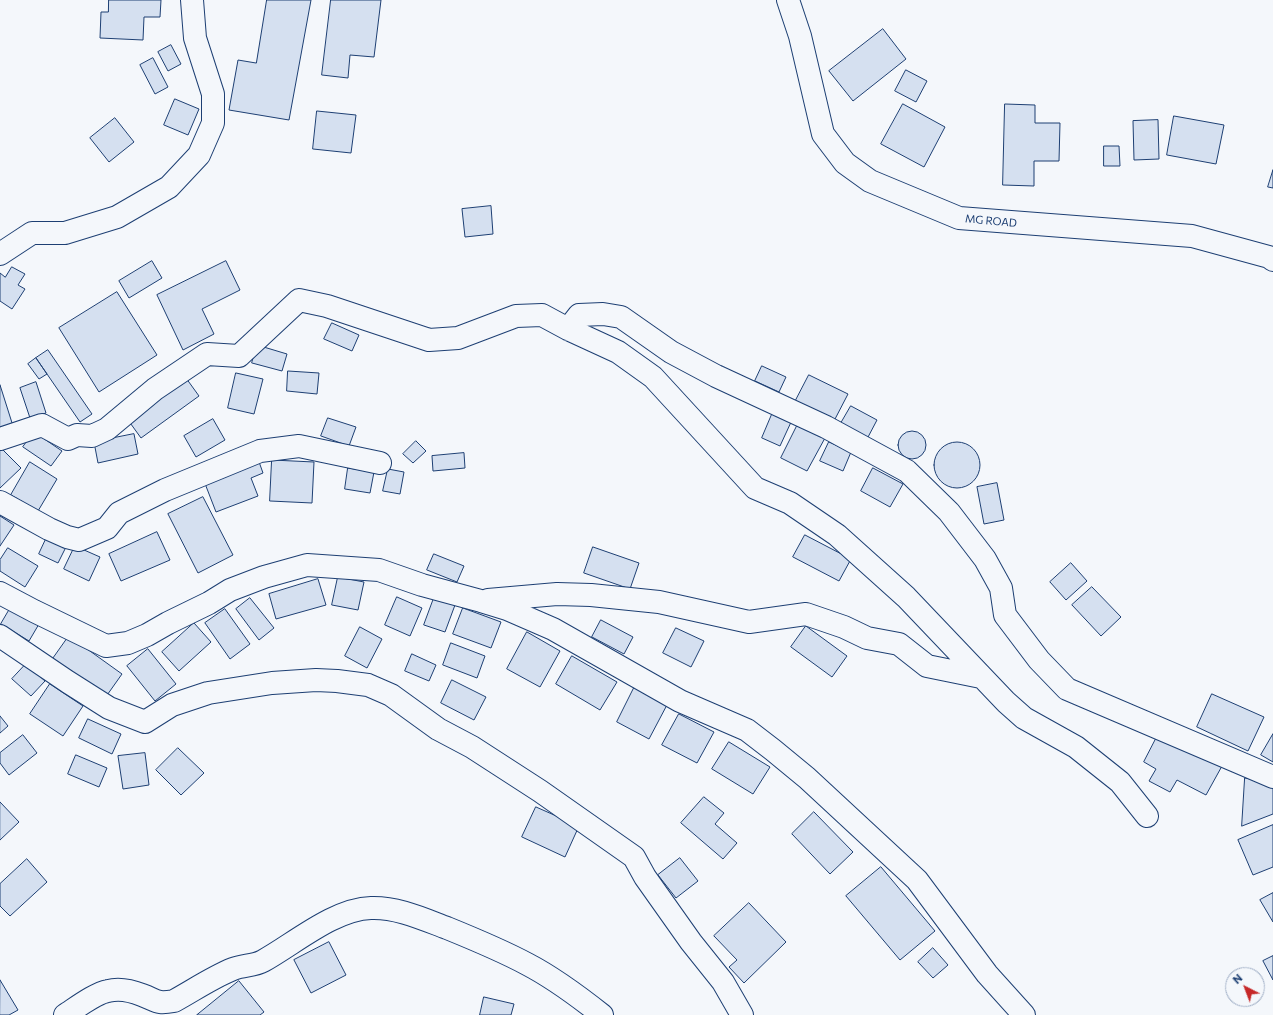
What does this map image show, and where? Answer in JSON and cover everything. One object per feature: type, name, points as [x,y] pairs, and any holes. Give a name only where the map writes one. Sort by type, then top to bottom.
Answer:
[{"type":"street","points":[[0,254],[32,233],[65,234],[117,217],[169,187],[199,155],[213,123],[214,94],[195,38],[192,0]]},
{"type":"street","name":"MG ROAD","points":[[788,0],[800,36],[823,134],[845,163],[870,181],[959,218],[1192,236],[1269,257],[1273,260]]},
{"type":"street","points":[[0,439],[42,425],[68,439],[77,435],[92,436],[107,429],[155,389],[207,354],[240,356],[299,300],[326,306],[429,340],[458,338],[516,316],[542,315],[568,329],[618,352],[654,377],[755,488],[790,503],[837,535],[906,597],[1006,702],[1024,718],[1076,747],[1120,782],[1147,816]]},
{"type":"street","points":[[568,329],[579,315],[603,314],[621,317],[670,352],[716,376],[826,427],[907,471],[949,512],[985,559],[1001,588],[1006,615],[1039,660],[1067,689],[1273,777]]},
{"type":"street","points":[[0,502],[49,530],[66,537],[79,540],[107,528],[119,513],[165,490],[260,451],[299,446],[380,463]]},
{"type":"street","points":[[0,593],[106,646],[128,644],[209,603],[230,590],[264,577],[307,565],[379,570],[422,585],[481,600],[507,609],[554,629],[680,701],[747,730],[807,778],[917,880],[987,974],[1024,1015]]},
{"type":"street","points":[[481,600],[557,594],[591,595],[659,602],[748,622],[806,614],[844,627],[867,638],[899,644],[927,666],[981,677]]},
{"type":"street","points":[[0,636],[109,708],[145,722],[172,706],[208,693],[272,683],[316,680],[337,681],[368,685],[391,696],[438,729],[472,747],[540,791],[634,857],[691,942],[723,982],[742,1015]]},
{"type":"street","points":[[65,1015],[108,990],[124,990],[142,995],[156,1002],[174,1001],[234,969],[261,962],[322,925],[349,913],[371,908],[394,910],[424,919],[490,945],[528,964],[556,981],[602,1015]]},
{"type":"building","points":[[109,0],[161,0],[160,17],[144,17],[143,40],[100,38],[101,12],[108,12]]},
{"type":"building","points":[[267,0],[311,0],[289,120],[229,110],[238,60],[256,63]]},
{"type":"building","points":[[331,0],[381,0],[374,57],[350,55],[348,78],[322,75]]},
{"type":"building","points":[[883,29],[906,59],[853,101],[829,71]]},
{"type":"building","points":[[171,45],[181,64],[168,71],[158,52]]},
{"type":"building","points":[[153,58],[168,87],[155,94],[140,65]]},
{"type":"building","points":[[906,70],[927,81],[916,102],[895,91]]},
{"type":"building","points":[[175,99],[199,109],[188,135],[164,125]]},
{"type":"building","points":[[903,104],[945,127],[924,167],[881,144]]},
{"type":"building","points":[[1005,104],[1035,105],[1035,123],[1060,123],[1059,161],[1034,161],[1034,186],[1003,185]]},
{"type":"building","points":[[317,111],[356,115],[351,153],[313,149]]},
{"type":"building","points":[[1174,116],[1224,125],[1216,164],[1167,155]]},
{"type":"building","points":[[115,118],[134,142],[109,162],[90,138]]},
{"type":"building","points":[[1158,120],[1159,159],[1134,160],[1133,121]]},
{"type":"building","points":[[1104,146],[1119,146],[1120,166],[1104,166]]},
{"type":"building","points":[[1273,170],[1273,188],[1268,187]]},
{"type":"building","points":[[491,206],[493,234],[465,237],[462,209]]},
{"type":"building","points":[[152,261],[162,278],[129,298],[119,281]]},
{"type":"building","points":[[226,261],[240,290],[202,309],[214,334],[183,350],[157,295]]},
{"type":"building","points":[[12,267],[25,274],[18,285],[25,289],[12,309],[0,301],[0,273],[5,277]]},
{"type":"building","points":[[117,292],[157,355],[99,392],[59,328]]},
{"type":"building","points":[[332,323],[359,335],[352,351],[324,339]]},
{"type":"building","points":[[257,345],[287,354],[282,371],[252,363]]},
{"type":"building","points":[[48,350],[92,414],[80,422],[36,358]]},
{"type":"building","points":[[36,358],[47,374],[39,379],[28,364]]},
{"type":"building","points":[[762,366],[786,377],[779,392],[755,381]]},
{"type":"building","points":[[288,371],[319,373],[317,394],[287,391]]},
{"type":"building","points":[[236,373],[263,379],[254,414],[228,408]]},
{"type":"building","points":[[809,375],[848,394],[834,421],[795,402]]},
{"type":"building","points":[[186,378],[199,396],[141,438],[128,420]]},
{"type":"building","points":[[36,382],[46,413],[30,418],[20,388]]},
{"type":"building","points":[[0,385],[13,426],[0,430]]},
{"type":"building","points":[[851,406],[877,420],[867,439],[840,425]]},
{"type":"building","points":[[773,412],[792,420],[780,446],[762,438]]},
{"type":"building","points":[[328,418],[356,427],[349,446],[321,436]]},
{"type":"building","points":[[213,419],[225,440],[196,457],[184,436]]},
{"type":"building","points":[[798,424],[825,438],[807,471],[781,458]]},
{"type":"building","points":[[912,431],[922,435],[926,445],[922,455],[912,459],[902,455],[898,445],[902,435]]},
{"type":"building","points":[[34,432],[62,451],[51,466],[23,447]]},
{"type":"building","points":[[134,434],[138,454],[98,463],[94,442]]},
{"type":"building","points":[[416,441],[426,451],[413,463],[403,454]]},
{"type":"building","points":[[829,442],[851,452],[843,471],[820,461]]},
{"type":"building","points":[[962,442],[974,448],[979,456],[979,474],[974,482],[966,487],[952,488],[940,482],[935,474],[934,460],[940,448],[948,443]]},
{"type":"building","points":[[0,447],[21,468],[0,488]]},
{"type":"building","points":[[464,453],[465,468],[433,471],[432,456]]},
{"type":"building","points":[[258,459],[263,473],[251,478],[258,496],[216,512],[204,481]]},
{"type":"building","points":[[272,460],[314,462],[312,503],[270,501]]},
{"type":"building","points":[[30,462],[57,479],[38,511],[11,495]]},
{"type":"building","points":[[348,468],[374,472],[370,493],[345,489]]},
{"type":"building","points":[[873,468],[903,484],[890,507],[861,491]]},
{"type":"building","points":[[388,469],[404,472],[400,494],[383,491]]},
{"type":"building","points":[[997,483],[1004,520],[984,524],[977,487]]},
{"type":"building","points":[[203,497],[233,555],[198,573],[168,514]]},
{"type":"building","points":[[0,516],[14,525],[0,546]]},
{"type":"building","points":[[157,532],[170,560],[121,581],[109,554]]},
{"type":"building","points":[[805,535],[851,559],[839,581],[793,557]]},
{"type":"building","points":[[47,537],[66,547],[58,563],[39,554]]},
{"type":"building","points":[[75,546],[100,557],[89,581],[64,569]]},
{"type":"building","points":[[593,547],[639,563],[630,589],[584,573]]},
{"type":"building","points":[[8,548],[38,566],[25,587],[0,571],[0,560]]},
{"type":"building","points":[[434,554],[464,566],[457,582],[427,570]]},
{"type":"building","points":[[1071,563],[1087,581],[1066,600],[1050,582]]},
{"type":"building","points":[[338,577],[364,582],[358,610],[332,605]]},
{"type":"building","points":[[318,579],[326,605],[276,619],[269,594]]},
{"type":"building","points":[[1092,587],[1121,617],[1101,636],[1072,605]]},
{"type":"building","points":[[397,597],[422,608],[410,636],[385,625]]},
{"type":"building","points":[[250,598],[274,628],[259,640],[236,609]]},
{"type":"building","points":[[434,598],[455,605],[445,632],[424,625]]},
{"type":"building","points":[[11,607],[39,624],[29,641],[1,624]]},
{"type":"building","points":[[463,608],[501,622],[491,648],[453,634]]},
{"type":"building","points":[[225,609],[250,644],[230,659],[205,623]]},
{"type":"building","points":[[601,620],[633,637],[624,654],[592,637]]},
{"type":"building","points":[[194,623],[211,642],[179,671],[162,652]]},
{"type":"building","points":[[806,626],[847,656],[832,677],[791,647]]},
{"type":"building","points":[[360,627],[382,639],[367,668],[345,656]]},
{"type":"building","points":[[676,628],[704,641],[691,667],[663,653]]},
{"type":"building","points":[[527,632],[560,651],[540,687],[507,669]]},
{"type":"building","points":[[69,636],[122,674],[105,698],[52,660]]},
{"type":"building","points":[[451,643],[485,656],[477,678],[443,665]]},
{"type":"building","points":[[148,649],[176,684],[155,701],[127,666]]},
{"type":"building","points":[[412,654],[436,665],[429,681],[405,671]]},
{"type":"building","points":[[572,656],[617,682],[600,710],[556,684]]},
{"type":"building","points":[[26,664],[45,681],[31,696],[12,679]]},
{"type":"building","points":[[452,680],[486,697],[474,720],[441,703]]},
{"type":"building","points":[[50,684],[83,706],[63,736],[30,714]]},
{"type":"building","points":[[635,686],[668,703],[649,739],[617,722]]},
{"type":"building","points":[[1212,694],[1264,717],[1248,751],[1197,727]]},
{"type":"building","points":[[679,714],[714,732],[697,763],[662,745]]},
{"type":"building","points":[[0,716],[8,726],[0,733]]},
{"type":"building","points":[[88,719],[121,734],[112,754],[79,738]]},
{"type":"building","points":[[1159,733],[1222,766],[1206,795],[1177,780],[1170,792],[1149,781],[1156,769],[1144,762]]},
{"type":"building","points":[[1273,734],[1273,762],[1261,755]]},
{"type":"building","points":[[23,735],[37,753],[9,775],[0,763],[0,753]]},
{"type":"building","points":[[729,742],[770,767],[753,794],[712,769]]},
{"type":"building","points":[[178,748],[204,773],[181,795],[156,770]]},
{"type":"building","points":[[145,753],[149,785],[123,789],[118,756]]},
{"type":"building","points":[[76,755],[107,768],[99,787],[68,774]]},
{"type":"building","points":[[1245,778],[1273,783],[1273,814],[1242,826]]},
{"type":"building","points":[[704,797],[724,813],[715,824],[737,843],[723,859],[681,823]]},
{"type":"building","points":[[0,802],[19,822],[0,840]]},
{"type":"building","points":[[536,807],[579,826],[565,857],[522,837]]},
{"type":"building","points":[[814,812],[853,852],[830,874],[792,834]]},
{"type":"building","points":[[1273,825],[1273,867],[1253,875],[1238,840]]},
{"type":"building","points":[[680,858],[698,881],[676,898],[658,875]]},
{"type":"building","points":[[27,859],[47,882],[10,916],[0,906],[0,884]]},
{"type":"building","points":[[881,867],[935,931],[900,960],[846,896]]},
{"type":"building","points":[[1273,893],[1273,922],[1260,900]]},
{"type":"building","points":[[749,903],[786,942],[744,983],[729,967],[737,960],[714,936]]},
{"type":"building","points":[[329,942],[346,975],[311,993],[294,960]]},
{"type":"building","points":[[933,948],[948,965],[933,978],[918,962]]},
{"type":"building","points":[[1273,956],[1273,980],[1263,961]]},
{"type":"building","points":[[0,980],[18,1010],[9,1015],[0,1015]]},
{"type":"building","points":[[239,981],[264,1012],[260,1015],[197,1015]]},
{"type":"building","points":[[484,997],[514,1004],[511,1015],[480,1015]]}]
